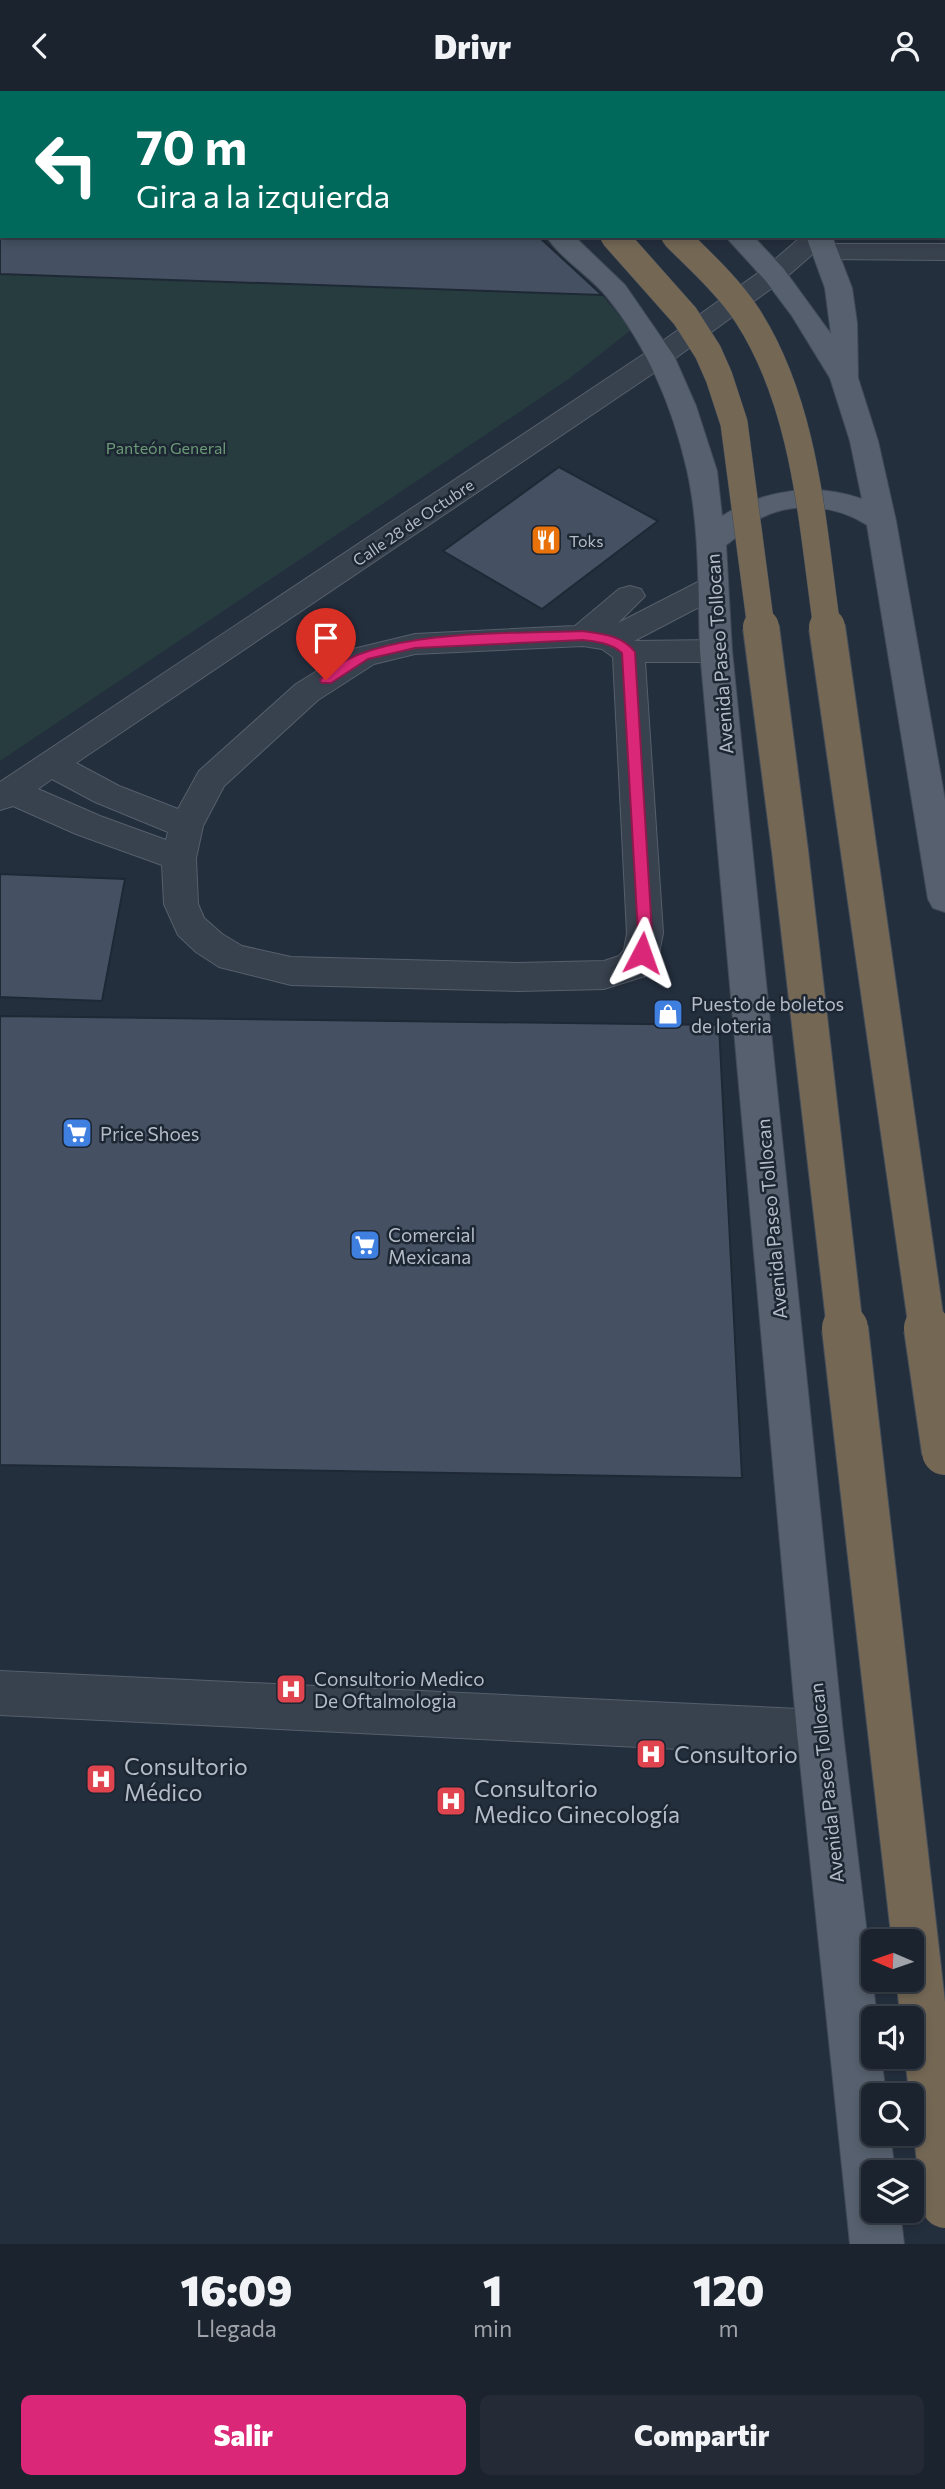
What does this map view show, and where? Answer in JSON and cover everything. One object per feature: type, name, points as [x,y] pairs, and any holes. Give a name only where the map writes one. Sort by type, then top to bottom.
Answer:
[{"type":"highway","name":"Avenida Paseo Tollocan","points":[[616,238],[643,265],[691,325],[717,371],[734,423],[790,851],[945,2205]]},
{"type":"highway","points":[[677,238],[720,281],[754,328],[783,395],[805,476],[945,1452]]},
{"type":"main road","name":"Avenida Paseo Tollocan","points":[[561,238],[616,291],[660,356],[682,406],[702,471],[711,547],[716,651],[820,1733],[877,2244]]},
{"type":"main road","points":[[740,238],[774,274],[804,313],[844,378],[864,440],[881,521],[945,899]]},
{"type":"main road","points":[[822,241],[839,288],[846,330],[844,378]]},
{"type":"main road","points":[[711,547],[721,533],[736,520],[755,510],[791,502],[824,500],[848,503],[881,521]]},
{"type":"street","name":"Calle 28 de Octubre","points":[[5,795],[660,356],[822,241]]},
{"type":"street","points":[[822,241],[945,252]]},
{"type":"street","points":[[607,642],[711,587]]},
{"type":"street","points":[[630,596],[607,642],[645,933],[642,953],[632,966],[604,975],[531,977],[291,971],[232,957],[209,943],[190,926],[181,904],[183,842],[211,779],[307,692],[364,656],[415,644],[607,642],[716,651]]},
{"type":"street","points":[[51,764],[107,794],[183,842]]},
{"type":"street","points":[[5,795],[88,825],[183,842]]},
{"type":"street","points":[[0,1693],[820,1733]]},
{"type":"green space","name":"Panteón General","points":[[0,274],[602,295],[631,330],[570,378],[0,761]]},
{"type":"building","points":[[0,238],[540,238],[602,295],[0,274]]},
{"type":"building","points":[[559,467],[658,521],[542,609],[443,551]]},
{"type":"building","points":[[0,874],[125,879],[102,1001],[0,997]]},
{"type":"building","name":"Comercial Mexicana","points":[[0,1016],[719,1025],[742,1478],[0,1465]]},
{"type":"place","name":"Toks","points":[[546,540]]},
{"type":"place","name":"Puesto de boletos de loteria","points":[[668,1014]]},
{"type":"place","name":"Price Shoes","points":[[77,1133]]},
{"type":"place","name":"Comercial Mexicana","points":[[365,1245]]},
{"type":"place","name":"Consultorio Medico De Oftalmologia","points":[[291,1689]]},
{"type":"place","name":"Consultorio","points":[[651,1754]]},
{"type":"place","name":"Consultorio Médico","points":[[101,1779]]},
{"type":"place","name":"Consultorio Medico Ginecología","points":[[451,1801]]},
{"type":"route","points":[[326,680],[364,656],[415,644],[583,635],[610,640],[629,652],[645,933],[642,953]]}]
